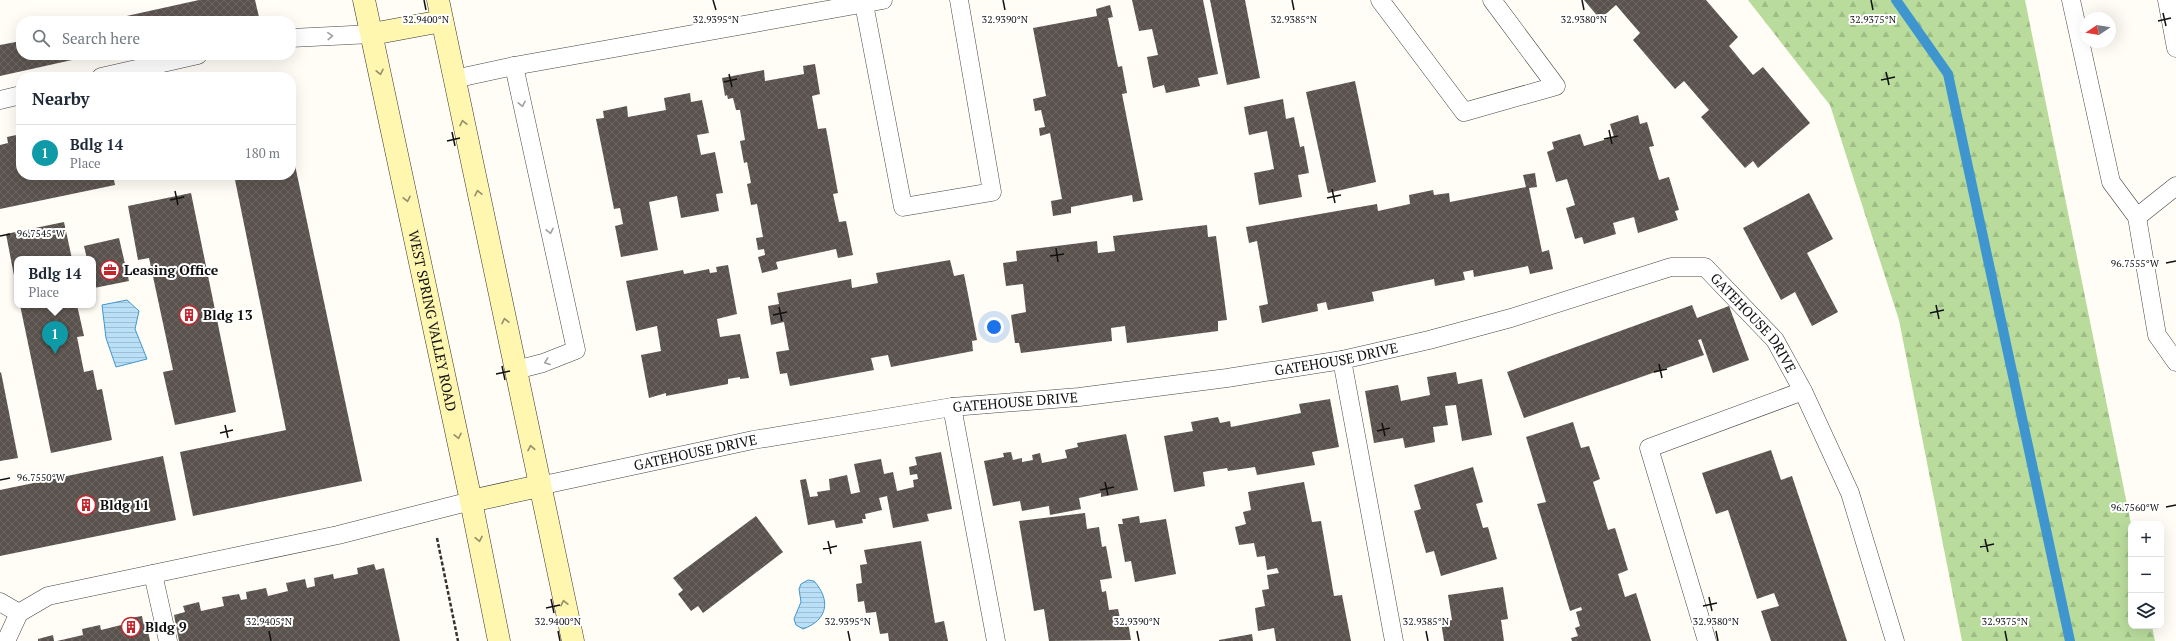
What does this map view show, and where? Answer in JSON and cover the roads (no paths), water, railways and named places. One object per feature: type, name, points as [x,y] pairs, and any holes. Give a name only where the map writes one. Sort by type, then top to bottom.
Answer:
[{"type":"main road","name":"WEST SPRING VALLEY ROAD","points":[[364,0],[500,641]]},
{"type":"main road","points":[[372,34],[440,10],[539,486],[573,641]]},
{"type":"main road","points":[[471,500],[539,486]]},
{"type":"lane","points":[[454,79],[514,66],[883,0]]},
{"type":"lane","points":[[864,4],[903,207],[992,192],[959,0]]},
{"type":"lane","points":[[1380,0],[1464,112],[1556,86],[1492,0]]},
{"type":"lane","points":[[2071,0],[2111,182],[2137,217],[2157,335],[2176,362]]},
{"type":"lane","points":[[2167,0],[2176,48]]},
{"type":"lane","points":[[296,38],[372,34]]},
{"type":"lane","points":[[123,72],[176,60]]},
{"type":"lane","points":[[514,66],[576,350],[543,363],[516,370]]},
{"type":"lane","points":[[0,100],[16,96]]},
{"type":"lane","points":[[2137,217],[2176,186]]},
{"type":"lane","name":"GATEHOUSE DRIVE","points":[[539,486],[752,440],[952,407],[1079,397],[1227,378],[1342,360],[1429,340],[1511,318],[1671,267],[1705,267],[1775,340],[1803,391],[1850,492],[1896,641]]},
{"type":"lane","points":[[1342,360],[1394,641]]},
{"type":"lane","points":[[1707,641],[1649,448],[1803,391]]},
{"type":"lane","points":[[952,407],[996,641]]},
{"type":"lane","points":[[6,641],[19,613],[48,596],[338,535],[471,500]]},
{"type":"lane","points":[[153,574],[168,641]]},
{"type":"lane","points":[[0,602],[19,613]]},
{"type":"water","points":[[127,300],[139,311],[135,329],[147,359],[116,367],[106,338],[102,305]]},
{"type":"water","points":[[808,580],[814,581],[823,595],[825,602],[822,615],[818,620],[803,629],[796,625],[794,619],[801,602],[799,589],[801,584]]},
{"type":"waterway","points":[[1896,0],[1948,74],[2070,641]]},
{"type":"place","name":"Leasing Office","points":[[110,270]]},
{"type":"place","name":"Bldg 13","points":[[189,315]]},
{"type":"place","name":"Bdlg 14","points":[[55,354]]},
{"type":"place","name":"Bldg 11","points":[[86,505]]},
{"type":"place","name":"Bldg 9","points":[[131,627]]}]
